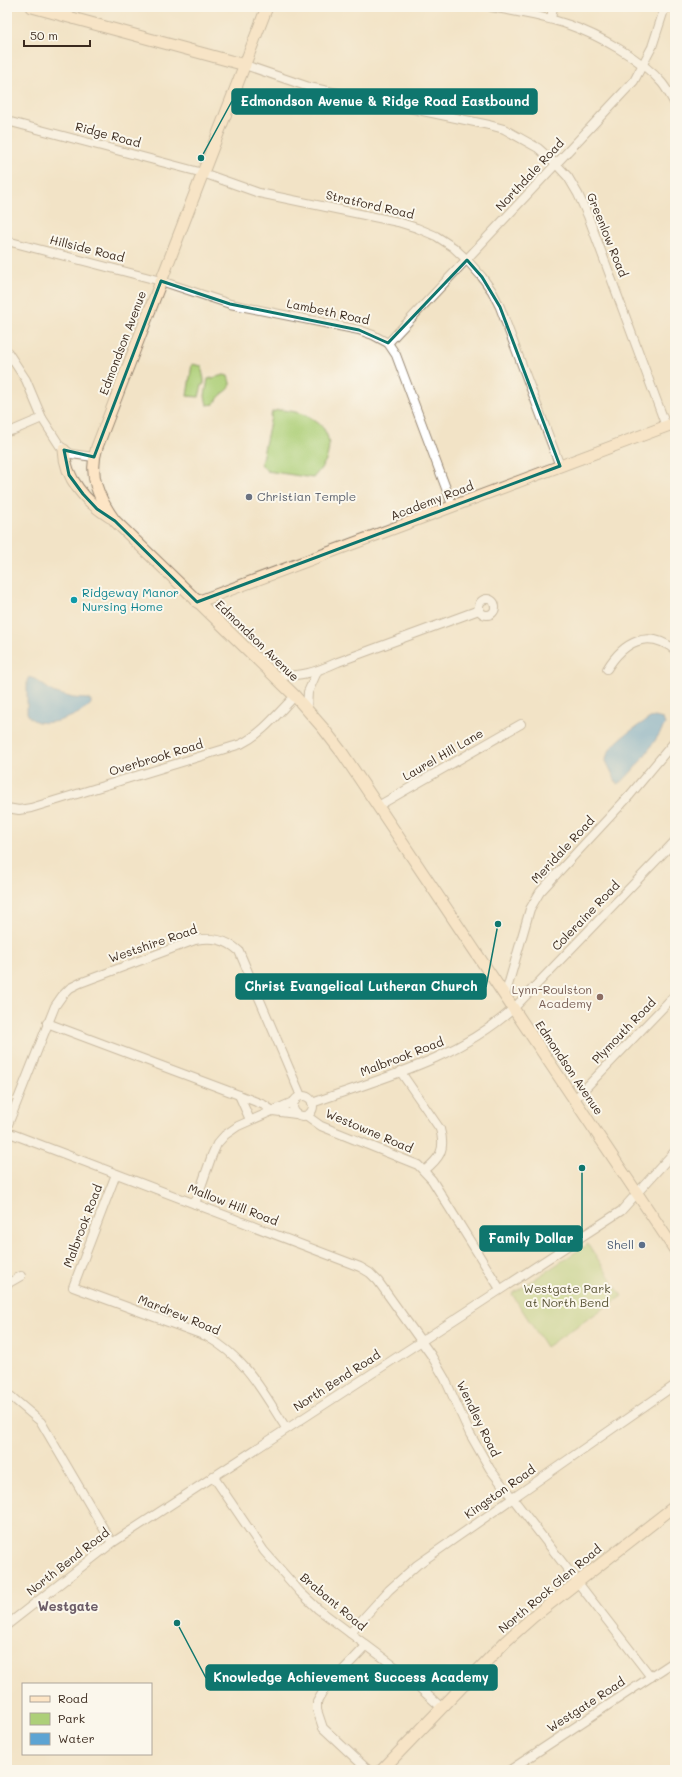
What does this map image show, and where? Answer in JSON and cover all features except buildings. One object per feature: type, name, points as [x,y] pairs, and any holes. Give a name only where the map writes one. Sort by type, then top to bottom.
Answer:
[{"type":"main road","points":[[32,7],[245,65]]},
{"type":"main road","name":"Edmondson Avenue","points":[[268,7],[94,457],[92,468],[96,487],[106,509],[115,521],[295,696],[343,754],[675,1250]]},
{"type":"main road","name":"Academy Road","points":[[197,602],[671,424]]},
{"type":"main road","points":[[64,450],[64,461],[69,475],[96,509],[115,521]]},
{"type":"main road","name":"North Rock Glen Road","points":[[382,1770],[512,1636],[533,1617],[577,1581],[675,1506]]},
{"type":"street","points":[[491,7],[551,19],[570,25],[594,36],[631,56],[644,65],[663,83],[675,104]]},
{"type":"street","points":[[551,19],[553,7]]},
{"type":"street","name":"Northdale Road","points":[[388,343],[634,81],[644,65],[652,47],[665,7]]},
{"type":"street","name":"Greenlow Road","points":[[245,65],[308,87],[489,125],[520,137],[538,148],[568,177],[578,194],[671,424]]},
{"type":"street","name":"Ridge Road","points":[[7,121],[203,173]]},
{"type":"street","name":"Stratford Road","points":[[203,173],[259,193],[398,222],[436,236],[453,247],[489,286],[500,307],[560,466]]},
{"type":"street","name":"Hillside Road","points":[[7,241],[162,281]]},
{"type":"street","name":"Lambeth Road","points":[[162,281],[230,304],[359,330],[388,343]]},
{"type":"street","points":[[388,343],[403,371],[453,506]]},
{"type":"street","points":[[7,351],[26,380],[42,418],[60,446],[70,454],[94,457]]},
{"type":"street","points":[[7,432],[42,418]]},
{"type":"street","points":[[275,676],[303,675],[317,672],[338,662],[479,610]]},
{"type":"street","points":[[607,669],[616,655],[634,642],[654,640],[675,650]]},
{"type":"street","points":[[307,709],[308,692],[317,672]]},
{"type":"street","name":"Overbrook Road","points":[[7,808],[19,810],[31,808],[241,744],[252,739],[295,696]]},
{"type":"street","name":"Laurel Hill Lane","points":[[378,806],[521,724]]},
{"type":"street","name":"Meridale Road","points":[[505,996],[530,909],[540,892],[630,795],[675,740]]},
{"type":"street","name":"Coleraine Road","points":[[514,1008],[675,841]]},
{"type":"street","name":"Westshire Road","points":[[7,1127],[55,1006],[70,988],[195,940],[213,938],[231,944],[239,951],[298,1099]]},
{"type":"street","name":"Plymouth Road","points":[[574,1100],[675,996]]},
{"type":"street","name":"Malbrook Road","points":[[312,1103],[442,1056],[496,1024],[514,1008]]},
{"type":"street","points":[[48,1023],[239,1095],[264,1105],[273,1111],[307,1116],[313,1109],[309,1098],[298,1099],[273,1111],[250,1120],[230,1132],[217,1144],[195,1204]]},
{"type":"street","points":[[400,1071],[440,1129],[442,1137],[443,1145],[437,1160],[424,1171]]},
{"type":"street","points":[[239,1095],[245,1105],[250,1120]]},
{"type":"street","points":[[296,1114],[293,1108],[298,1099]]},
{"type":"street","name":"Westowne Road","points":[[307,1116],[321,1126],[418,1165],[432,1180],[500,1289]]},
{"type":"street","name":"Mallow Hill Road","points":[[7,1132],[360,1267],[370,1273],[388,1293],[421,1341]]},
{"type":"street","name":"North Bend Road","points":[[7,1625],[112,1543],[286,1428],[500,1289],[543,1263],[621,1211],[675,1151]]},
{"type":"street","name":"Malbrook Road","points":[[73,1287],[116,1174]]},
{"type":"street","points":[[7,1284],[21,1276]]},
{"type":"street","name":"Mardrew Road","points":[[73,1287],[206,1336],[220,1344],[244,1365],[286,1428]]},
{"type":"street","name":"Wendley Road","points":[[421,1341],[445,1378],[480,1454],[512,1498],[651,1677]]},
{"type":"street","name":"Kingston Road","points":[[350,1633],[389,1590],[417,1565],[675,1385]]},
{"type":"street","points":[[7,1393],[41,1422],[112,1543]]},
{"type":"street","name":"Brabant Road","points":[[213,1476],[264,1551],[280,1571],[318,1608],[407,1676],[442,1708]]},
{"type":"street","points":[[366,1646],[324,1690],[317,1702],[316,1710],[323,1728],[368,1770]]},
{"type":"street","name":"Westgate Road","points":[[510,1770],[675,1661]]},
{"type":"highlighted area","points":[[467,260],[482,277],[500,307],[560,466],[197,602],[115,521],[97,509],[83,494],[69,475],[64,450],[94,457],[161,281],[230,304],[359,330],[388,343]]},
{"type":"green space","points":[[192,364],[202,366],[204,384],[202,385],[199,397],[187,396]]},
{"type":"green space","points":[[224,375],[228,376],[230,384],[229,388],[214,404],[207,405],[205,396],[208,379]]},
{"type":"green space","points":[[278,410],[308,416],[323,428],[327,436],[329,446],[327,457],[313,478],[267,471],[261,464],[272,412]]},
{"type":"green space","name":"Westgate Park at North Bend","points":[[588,1244],[622,1296],[546,1347],[512,1294]]},
{"type":"water","points":[[29,677],[35,679],[53,692],[73,698],[88,699],[91,701],[91,704],[86,709],[58,721],[48,723],[39,722],[32,719],[27,713],[27,680]]},
{"type":"water","points":[[655,717],[663,719],[665,724],[636,767],[623,781],[617,784],[606,761],[607,755],[616,742],[623,736],[650,718]]},
{"type":"place","name":"Edmondson Avenue & Ridge Road Eastbound","points":[[201,158]]},
{"type":"place","name":"Christian Temple","points":[[249,497]]},
{"type":"place","name":"Ridgeway Manor Nursing Home","points":[[74,600]]},
{"type":"place","name":"Christ Evangelical Lutheran Church","points":[[498,924]]},
{"type":"place","name":"Lynn-Roulston Academy","points":[[600,997]]},
{"type":"place","name":"Family Dollar","points":[[582,1168]]},
{"type":"place","name":"Shell","points":[[642,1245]]},
{"type":"place","name":"Knowledge Achievement Success Academy","points":[[177,1623]]},
{"type":"district","name":"Westgate","points":[[68,1606]]}]
